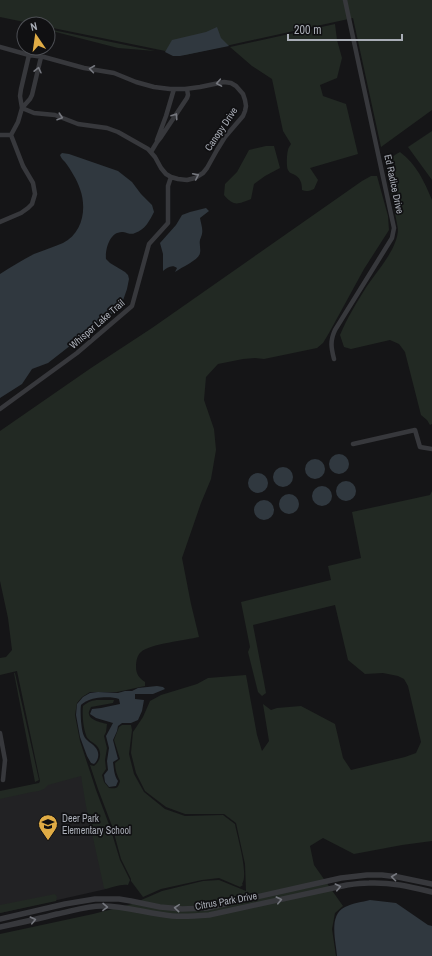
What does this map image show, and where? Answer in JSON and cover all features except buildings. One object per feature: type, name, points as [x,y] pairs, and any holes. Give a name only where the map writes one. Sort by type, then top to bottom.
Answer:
[{"type":"street","name":"Ed Radice Drive","points":[[334,358],[331,341],[335,330],[392,238],[394,228],[345,0]]},
{"type":"street","name":"Canopy Drive","points":[[0,47],[16,51]]},
{"type":"street","points":[[0,222],[22,213],[32,204],[35,194],[33,182],[20,159],[11,135],[18,122],[22,108],[20,96],[29,56]]},
{"type":"street","name":"Canopy Drive","points":[[35,56],[84,68],[114,73],[136,82],[154,87],[187,89],[224,82],[231,83],[236,86],[246,100],[245,111],[243,116],[225,137],[207,168],[195,178],[187,180],[171,178]]},
{"type":"street","points":[[22,108],[32,95],[41,57]]},
{"type":"street","points":[[157,142],[174,89]]},
{"type":"street","points":[[151,152],[187,98],[187,89]]},
{"type":"street","points":[[22,108],[34,113],[55,115],[78,124],[107,128],[118,132],[148,148],[161,168],[171,178]]},
{"type":"street","points":[[0,135],[11,135]]},
{"type":"street","name":"Whisper Lake Trail","points":[[0,409],[77,353],[132,306],[149,244],[168,223],[168,186],[171,178]]},
{"type":"street","points":[[353,444],[416,430],[420,447],[432,449]]},
{"type":"street","points":[[0,733],[5,760],[3,780]]},
{"type":"street","name":"Citrus Park Drive","points":[[0,919],[65,904],[95,899],[119,899],[160,907],[182,909],[207,908],[341,878],[368,875],[398,877],[432,884]]},
{"type":"street","name":"Citrus Park Drive","points":[[0,927],[89,907],[102,906],[128,908],[173,916],[197,916],[223,912],[347,885],[369,883],[413,887],[432,892]]},
{"type":"street","points":[[298,888],[300,895]]},
{"type":"shaded area","points":[[0,0],[432,0],[432,110],[381,147],[353,18],[185,55],[56,29],[56,16],[16,16],[16,20],[0,17]]},
{"type":"shaded area","points":[[335,24],[337,40],[342,58],[337,78],[320,85],[323,96],[346,104],[358,154],[310,168],[318,180],[314,189],[305,191],[302,190],[299,178],[288,171],[287,168],[288,148],[291,144],[283,131],[272,79],[252,66],[230,47]]},
{"type":"shaded area","points":[[217,27],[221,38],[229,46],[180,56],[173,56],[165,52],[172,40],[206,32]]},
{"type":"shaded area","points":[[56,31],[155,51],[118,48],[56,32]]},
{"type":"shaded area","points":[[432,131],[432,180],[408,147]]},
{"type":"shaded area","points":[[266,146],[274,146],[280,168],[254,184],[251,199],[234,203],[227,199],[224,195],[225,184],[237,172],[249,150]]},
{"type":"shaded area","points":[[400,152],[411,162],[423,180],[432,200],[432,424],[430,425],[421,415],[405,352],[399,344],[390,340],[351,349],[344,347],[340,335],[356,304],[387,259],[395,244],[398,229],[386,166],[392,158]]},
{"type":"shaded area","points":[[62,153],[118,171],[132,182],[152,205],[154,212],[149,221],[139,232],[129,234],[118,232],[109,241],[106,250],[106,259],[125,272],[129,279],[120,309],[107,317],[48,363],[32,369],[22,384],[0,398],[0,274],[34,254],[70,239],[79,227],[82,219],[83,204],[80,189],[72,172],[60,156]]},
{"type":"shaded area","points":[[371,176],[377,176],[388,216],[389,230],[364,269],[323,343],[317,348],[264,359],[243,359],[218,364],[206,377],[204,400],[214,429],[216,450],[211,479],[182,558],[199,637],[152,647],[141,652],[137,659],[136,669],[138,676],[145,682],[145,686],[117,692],[90,692],[82,697],[77,703],[75,715],[80,741],[120,860],[130,880],[128,885],[120,885],[106,889],[104,888],[81,776],[48,785],[39,791],[0,799],[0,791],[39,783],[40,781],[17,671],[0,675],[0,658],[6,657],[12,650],[8,618],[0,581],[0,431],[152,328]]},
{"type":"shaded area","points":[[206,208],[209,211],[200,218],[202,232],[199,256],[175,272],[177,268],[173,266],[163,271],[163,254],[160,243],[176,225],[182,215]]},
{"type":"shaded area","points":[[339,454],[346,457],[349,464],[346,471],[339,474],[332,471],[329,464],[332,457]]},
{"type":"shaded area","points":[[315,459],[322,462],[325,469],[322,476],[315,479],[308,476],[305,469],[308,462]]},
{"type":"shaded area","points":[[283,467],[290,470],[293,477],[290,484],[283,487],[276,484],[273,477],[276,470]]},
{"type":"shaded area","points":[[258,473],[265,476],[268,483],[265,490],[258,493],[251,490],[248,483],[251,476]]},
{"type":"shaded area","points":[[346,481],[353,484],[356,491],[353,498],[346,501],[339,498],[336,491],[339,484]]},
{"type":"shaded area","points":[[322,486],[329,489],[332,496],[329,503],[322,506],[315,503],[312,496],[315,489]]},
{"type":"shaded area","points":[[432,491],[432,841],[354,854],[323,838],[310,846],[314,865],[343,906],[335,913],[332,929],[336,956],[0,956],[0,934],[132,904],[162,891],[203,881],[219,880],[246,891],[245,864],[236,823],[224,814],[185,814],[166,807],[145,791],[136,773],[131,753],[133,732],[143,717],[150,701],[161,695],[197,684],[208,678],[246,675],[257,735],[262,751],[269,741],[263,704],[271,710],[301,706],[335,724],[343,758],[351,770],[416,753],[421,742],[408,686],[404,679],[398,676],[383,673],[365,674],[348,660],[335,605],[253,625],[266,693],[262,696],[258,692],[248,652],[250,647],[241,602],[331,580],[328,566],[361,558],[352,512],[430,495]]},
{"type":"shaded area","points":[[289,494],[296,497],[299,504],[296,511],[289,514],[282,511],[279,504],[282,497]]},
{"type":"shaded area","points":[[264,500],[271,503],[274,510],[271,517],[264,520],[257,517],[254,510],[257,503]]},
{"type":"shaded area","points":[[14,673],[39,780],[35,782]]},
{"type":"shaded area","points":[[157,686],[165,689],[153,694],[135,694],[135,699],[144,700],[142,711],[138,720],[131,723],[122,723],[118,726],[113,740],[118,759],[113,762],[118,781],[116,786],[109,787],[105,782],[104,775],[108,770],[107,761],[109,748],[106,736],[113,723],[96,718],[90,714],[92,709],[120,704],[119,699],[112,697],[98,698],[85,702],[81,705],[81,720],[84,736],[97,749],[98,756],[94,764],[91,763],[87,756],[80,737],[76,715],[77,704],[83,697],[90,693],[118,693],[132,691],[138,688]]},
{"type":"shaded area","points":[[94,700],[114,700],[113,703],[91,707],[89,712],[91,718],[94,720],[107,724],[104,736],[107,748],[105,760],[106,769],[102,775],[104,782],[109,788],[117,788],[119,785],[120,781],[116,772],[115,763],[120,759],[114,740],[119,727],[122,725],[131,725],[132,730],[129,754],[134,774],[144,792],[165,809],[185,816],[223,815],[235,824],[242,855],[244,872],[243,885],[240,887],[219,878],[202,880],[161,889],[143,897],[131,881],[121,859],[112,826],[90,765],[94,766],[99,759],[99,748],[87,737],[83,724],[83,706]]},
{"type":"shaded area","name":"Deer Park Elementary School","points":[[81,774],[106,889],[0,913],[0,792]]},
{"type":"shaded area","points":[[55,894],[57,897],[56,901],[0,913],[0,905]]},
{"type":"shaded area","points":[[370,900],[396,903],[428,925],[432,926],[432,956],[337,956],[334,929],[336,916],[345,907]]},
{"type":"place","name":"Deer Park Elementary School","points":[[48,841]]}]
